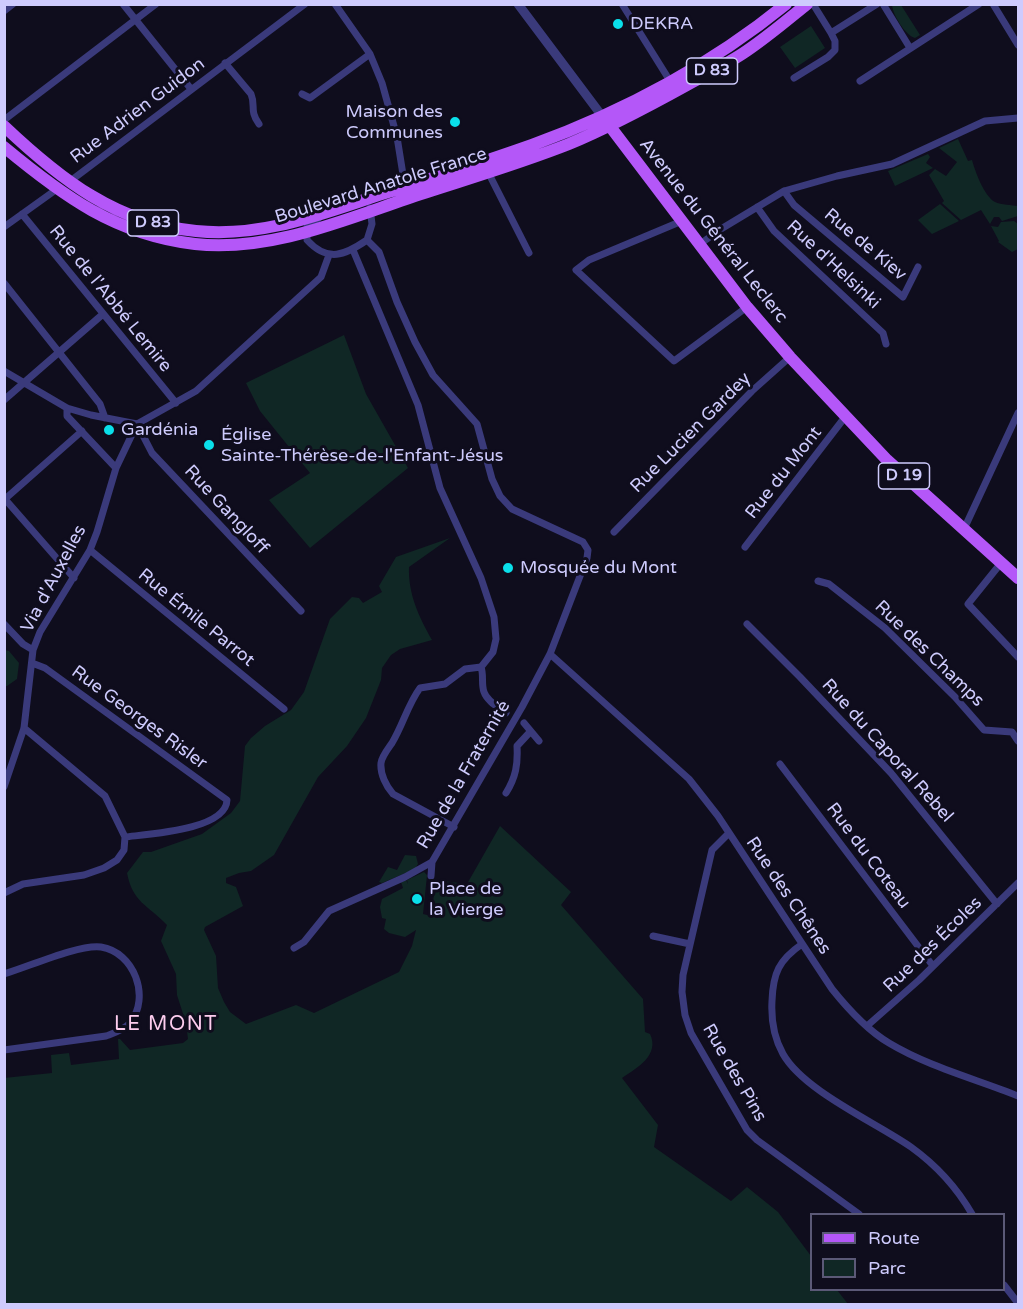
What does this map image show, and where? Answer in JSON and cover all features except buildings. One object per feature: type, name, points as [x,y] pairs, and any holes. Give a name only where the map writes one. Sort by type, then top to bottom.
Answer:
[{"type":"main road","name":"D 83","points":[[605,121],[634,100],[733,44],[786,4]]},
{"type":"main road","name":"D 83","points":[[605,121],[649,106],[740,55],[807,4]]},
{"type":"main road","name":"Boulevard Anatole France","points":[[4,126],[69,182],[126,214],[164,226],[231,233],[286,225],[328,212],[369,205],[488,172],[539,155],[605,121]]},
{"type":"main road","name":"Boulevard Anatole France","points":[[4,147],[80,205],[111,221],[141,233],[172,241],[218,245],[249,243],[306,231],[369,205],[405,187],[605,121]]},
{"type":"main road","name":"Avenue du Général Leclerc","points":[[605,121],[747,307],[790,357]]},
{"type":"main road","name":"D 19","points":[[790,357],[887,460],[1018,578]]},
{"type":"street","points":[[4,11],[13,4]]},
{"type":"street","points":[[123,4],[191,89]]},
{"type":"street","points":[[4,120],[156,4]]},
{"type":"street","name":"Rue Adrien Guidon","points":[[69,182],[304,4]]},
{"type":"street","points":[[334,4],[370,54],[382,83],[397,137],[405,187]]},
{"type":"street","name":"Avenue du Général Leclerc","points":[[518,4],[605,121]]},
{"type":"street","points":[[622,4],[670,81]]},
{"type":"street","points":[[794,78],[828,57],[835,50],[835,40],[813,4]]},
{"type":"street","points":[[831,33],[877,4]]},
{"type":"street","points":[[883,4],[910,48]]},
{"type":"street","points":[[860,81],[979,4]]},
{"type":"street","points":[[993,4],[1018,45]]},
{"type":"street","points":[[302,94],[310,98],[370,54]]},
{"type":"street","name":"Rue Adrien Guidon","points":[[225,63],[251,94],[252,110],[259,124]]},
{"type":"street","points":[[700,244],[784,191],[892,164],[985,121],[1018,118]]},
{"type":"street","points":[[488,172],[529,253]]},
{"type":"street","points":[[4,227],[57,189]]},
{"type":"street","name":"Rue de Kiev","points":[[784,191],[794,205],[903,297],[918,267]]},
{"type":"street","points":[[328,212],[307,227],[306,231],[307,240],[316,250],[329,255],[353,250],[368,240],[372,224],[369,205]]},
{"type":"street","name":"Rue d'Helsinki","points":[[757,207],[774,231],[883,333],[886,344]]},
{"type":"street","name":"Rue de l'Abbé Lemire","points":[[22,214],[176,403]]},
{"type":"street","points":[[682,221],[589,260],[576,270],[674,361],[747,307]]},
{"type":"street","name":"Rue de la Fraternité","points":[[294,948],[304,942],[329,911],[405,877],[432,862],[454,827],[550,654],[587,558],[588,550],[583,542],[512,509],[500,496],[492,479],[477,424],[433,375],[411,332],[379,252],[368,240]]},
{"type":"street","points":[[353,250],[418,405],[440,488],[480,578],[494,617],[496,639],[493,652],[481,667],[465,669],[445,684],[420,688],[381,763],[383,777],[393,794],[454,827]]},
{"type":"street","points":[[4,371],[67,408],[137,424],[196,391],[321,277],[329,255]]},
{"type":"street","points":[[4,283],[100,404],[105,418]]},
{"type":"street","points":[[4,400],[103,314]]},
{"type":"street","name":"Rue Lucien Gardey","points":[[614,532],[752,391],[790,357]]},
{"type":"street","points":[[67,408],[67,416],[116,468]]},
{"type":"street","points":[[964,529],[1018,414]]},
{"type":"street","name":"Rue du Mont","points":[[745,547],[845,417]]},
{"type":"street","name":"Via d'Auxelles","points":[[4,787],[24,728],[33,650],[40,632],[90,550],[98,532],[116,468],[137,424]]},
{"type":"street","name":"Rue Gangloff","points":[[137,424],[152,453],[301,611]]},
{"type":"street","points":[[74,578],[5,499],[82,431]]},
{"type":"street","name":"Rue Émile Parrot","points":[[90,550],[284,709]]},
{"type":"street","points":[[1000,563],[968,604],[1018,657]]},
{"type":"street","name":"Rue des Champs","points":[[818,581],[829,584],[885,628],[984,730],[1012,732],[1018,741]]},
{"type":"street","points":[[4,624],[23,644],[33,650]]},
{"type":"street","name":"Rue du Caporal Rebel","points":[[747,624],[891,773],[997,904]]},
{"type":"street","name":"Rue des Chênes","points":[[550,654],[689,779],[718,816],[832,989],[867,1026],[888,1042],[916,1058],[1018,1096]]},
{"type":"street","name":"Rue Georges Risler","points":[[32,663],[42,666],[227,800],[224,813],[200,825],[126,837]]},
{"type":"street","points":[[481,667],[484,692],[489,700],[506,713]]},
{"type":"street","points":[[524,723],[539,741]]},
{"type":"street","points":[[4,893],[22,884],[84,875],[104,868],[117,860],[124,850],[126,837],[105,796],[24,728]]},
{"type":"street","points":[[506,793],[518,765],[518,746],[530,732]]},
{"type":"street","name":"Rue du Coteau","points":[[780,764],[933,966]]},
{"type":"street","name":"Rue des Pins","points":[[729,833],[712,850],[683,975],[682,992],[685,1015],[691,1033],[747,1130],[757,1140],[856,1213]]},
{"type":"street","points":[[431,876],[432,862]]},
{"type":"street","name":"Rue des Écoles","points":[[867,1026],[1018,884]]},
{"type":"street","points":[[653,936],[690,944]]},
{"type":"street","points":[[802,944],[781,961],[772,987],[771,1014],[774,1033],[782,1053],[814,1087],[912,1147],[945,1177],[961,1196],[971,1213]]},
{"type":"street","points":[[4,974],[84,948],[104,947],[114,951],[129,965],[137,981],[139,1003],[130,1023],[106,1036],[4,1050]]},
{"type":"street","points":[[1005,1286],[1018,1303]]},
{"type":"green space","points":[[892,5],[901,5],[920,35],[915,38],[907,33],[897,19]]},
{"type":"green space","points":[[811,26],[825,48],[795,68],[780,47]]},
{"type":"green space","points":[[958,139],[968,161],[972,160],[987,194],[997,203],[1018,206],[1018,216],[1002,221],[999,217],[994,217],[990,224],[981,210],[961,220],[942,203],[944,201],[929,175],[935,169],[946,176],[957,162],[939,148]]},
{"type":"green space","points":[[928,154],[930,157],[926,163],[933,168],[895,186],[888,171]]},
{"type":"green space","points":[[940,204],[959,221],[932,234],[918,220]]},
{"type":"green space","points":[[1014,221],[1018,224],[1018,249],[1012,252],[998,242],[991,226],[998,227],[1001,222]]},
{"type":"green space","points":[[344,335],[366,394],[408,468],[310,548],[269,500],[310,473],[260,411],[246,383]]},
{"type":"green space","points":[[450,538],[409,567],[410,587],[415,605],[432,640],[400,649],[391,655],[382,668],[381,680],[366,718],[347,746],[318,777],[274,855],[251,871],[226,878],[226,883],[236,887],[243,906],[205,927],[204,930],[216,956],[218,988],[230,1012],[246,1024],[296,1005],[314,1013],[399,972],[412,946],[416,930],[405,937],[389,933],[384,929],[386,919],[382,918],[380,907],[382,899],[403,888],[401,882],[406,880],[408,884],[407,880],[424,872],[427,875],[423,914],[431,916],[436,880],[467,884],[500,826],[571,892],[561,905],[643,999],[645,1032],[650,1034],[652,1048],[645,1060],[622,1078],[658,1125],[654,1147],[731,1201],[747,1187],[778,1212],[810,1255],[810,1291],[838,1291],[848,1304],[5,1304],[4,1078],[52,1073],[51,1055],[69,1053],[71,1065],[119,1059],[118,1039],[130,1050],[183,1043],[188,1039],[186,1023],[177,995],[176,974],[161,941],[167,925],[137,897],[127,873],[143,852],[151,852],[202,834],[231,813],[240,801],[245,746],[265,726],[291,710],[304,692],[330,619],[352,597],[359,598],[363,603],[382,592],[379,586],[396,557]]},
{"type":"green space","points":[[5,650],[9,651],[19,663],[17,679],[7,686],[5,686]]},
{"type":"green space","points":[[405,855],[416,856],[418,864],[415,869],[382,883],[379,882],[388,867],[397,870]]},
{"type":"place","name":"DEKRA","points":[[618,24]]},
{"type":"place","name":"Maison des Communes","points":[[455,122]]},
{"type":"place","name":"Gardénia","points":[[109,430]]},
{"type":"place","name":"Église Sainte-Thérèse-de-l'Enfant-Jésus","points":[[209,445]]},
{"type":"place","name":"Mosquée du Mont","points":[[508,568]]},
{"type":"place","name":"Place de la Vierge","points":[[417,899]]},
{"type":"district","name":"LE MONT","points":[[166,1025]]}]
